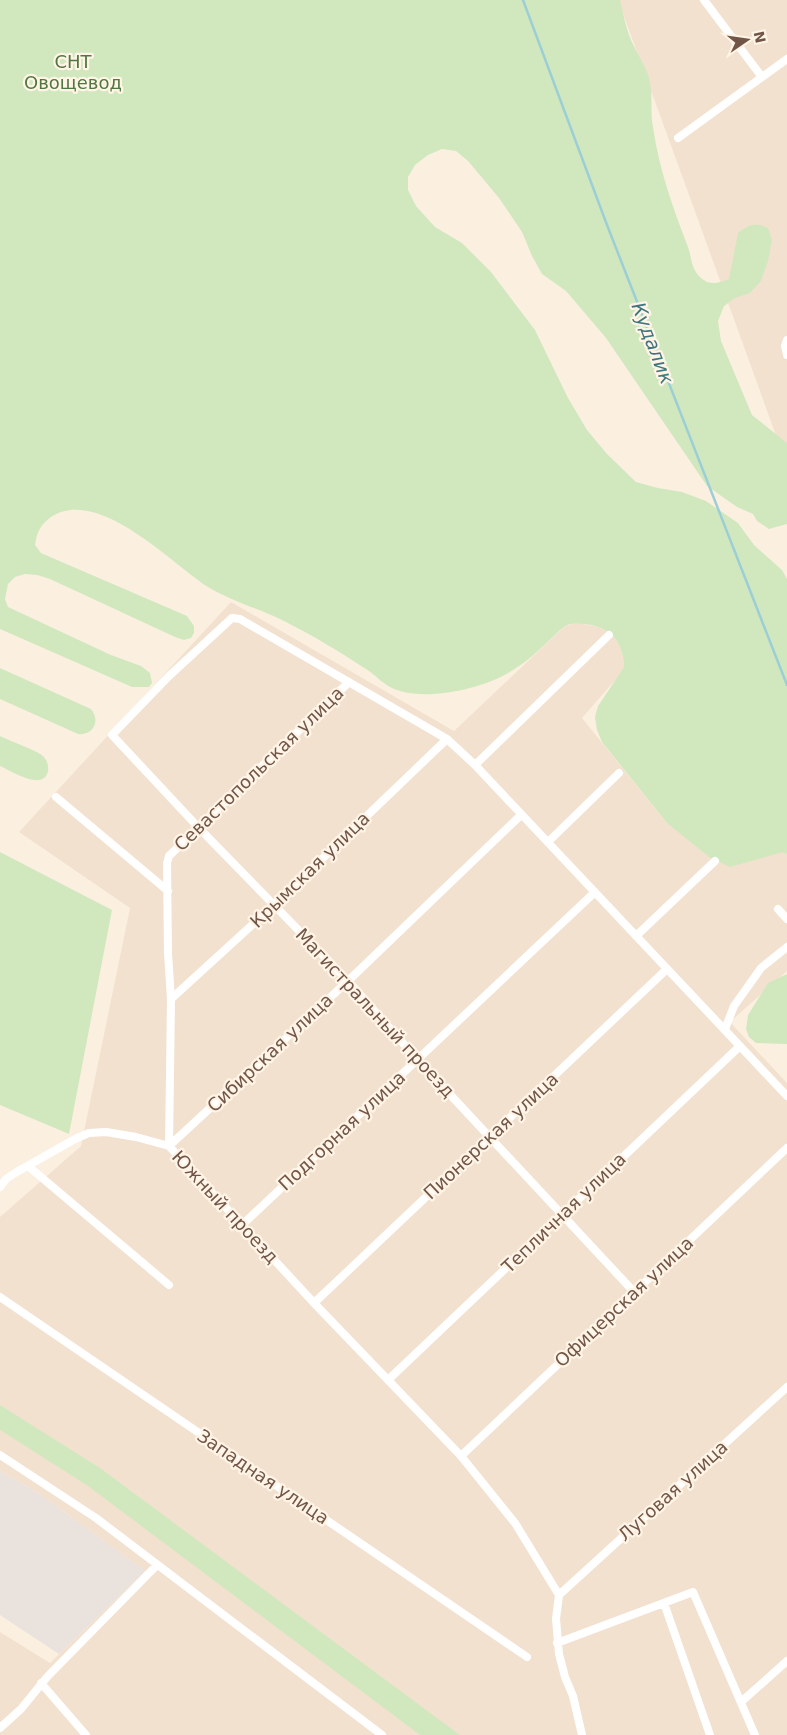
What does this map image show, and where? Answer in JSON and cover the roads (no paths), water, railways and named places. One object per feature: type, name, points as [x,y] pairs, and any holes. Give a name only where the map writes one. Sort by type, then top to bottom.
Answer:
[{"type":"street","points":[[704,0],[762,77]]},
{"type":"street","points":[[678,138],[787,58]]},
{"type":"street","points":[[787,340],[785,346],[787,355]]},
{"type":"street","name":"Магистральный проезд","points":[[349,682],[235,617],[218,630],[169,676],[112,735],[198,827],[348,981],[417,1059],[635,1293]]},
{"type":"street","points":[[475,765],[609,635]]},
{"type":"street","points":[[349,682],[447,739],[475,765],[787,1096]]},
{"type":"street","name":"Севастопольская улица","points":[[169,856],[349,682]]},
{"type":"street","name":"Крымская улица","points":[[171,999],[274,905],[447,739]]},
{"type":"street","points":[[548,842],[619,773]]},
{"type":"street","points":[[56,797],[168,891]]},
{"type":"street","name":"Сибирская улица","points":[[169,1146],[348,981],[521,815]]},
{"type":"street","name":"Южный проезд","points":[[169,856],[167,863],[168,953],[171,999],[169,1146],[241,1226],[461,1456],[515,1523],[559,1595]]},
{"type":"street","points":[[636,936],[714,861]]},
{"type":"street","name":"Подгорная улица","points":[[241,1226],[595,892]]},
{"type":"street","points":[[778,909],[787,919]]},
{"type":"street","points":[[725,1029],[734,1006],[761,968],[787,948]]},
{"type":"street","name":"Пионерская улица","points":[[314,1303],[667,969]]},
{"type":"street","name":"Тепличная улица","points":[[388,1380],[740,1046]]},
{"type":"street","points":[[0,1187],[6,1179],[75,1139],[90,1133],[106,1132],[169,1146]]},
{"type":"street","name":"Офицерская улица","points":[[461,1456],[787,1148]]},
{"type":"street","points":[[28,1166],[169,1285]]},
{"type":"street","name":"Западная улица","points":[[0,1297],[527,1657]]},
{"type":"street","name":"Луговая улица","points":[[559,1595],[787,1387]]},
{"type":"street","points":[[0,1455],[96,1518],[382,1735]]},
{"type":"street","points":[[0,1728],[157,1565]]},
{"type":"street","points":[[557,1642],[693,1592],[755,1735]]},
{"type":"street","points":[[559,1595],[556,1619],[557,1642],[582,1735]]},
{"type":"street","points":[[664,1603],[710,1735]]},
{"type":"street","points":[[741,1702],[787,1661]]},
{"type":"street","points":[[42,1683],[86,1735]]},
{"type":"waterway","name":"Кудалик","points":[[523,0],[607,225],[787,685]]},
{"type":"park label","name":"СНТ Овощевод","points":[[73,72]]}]
